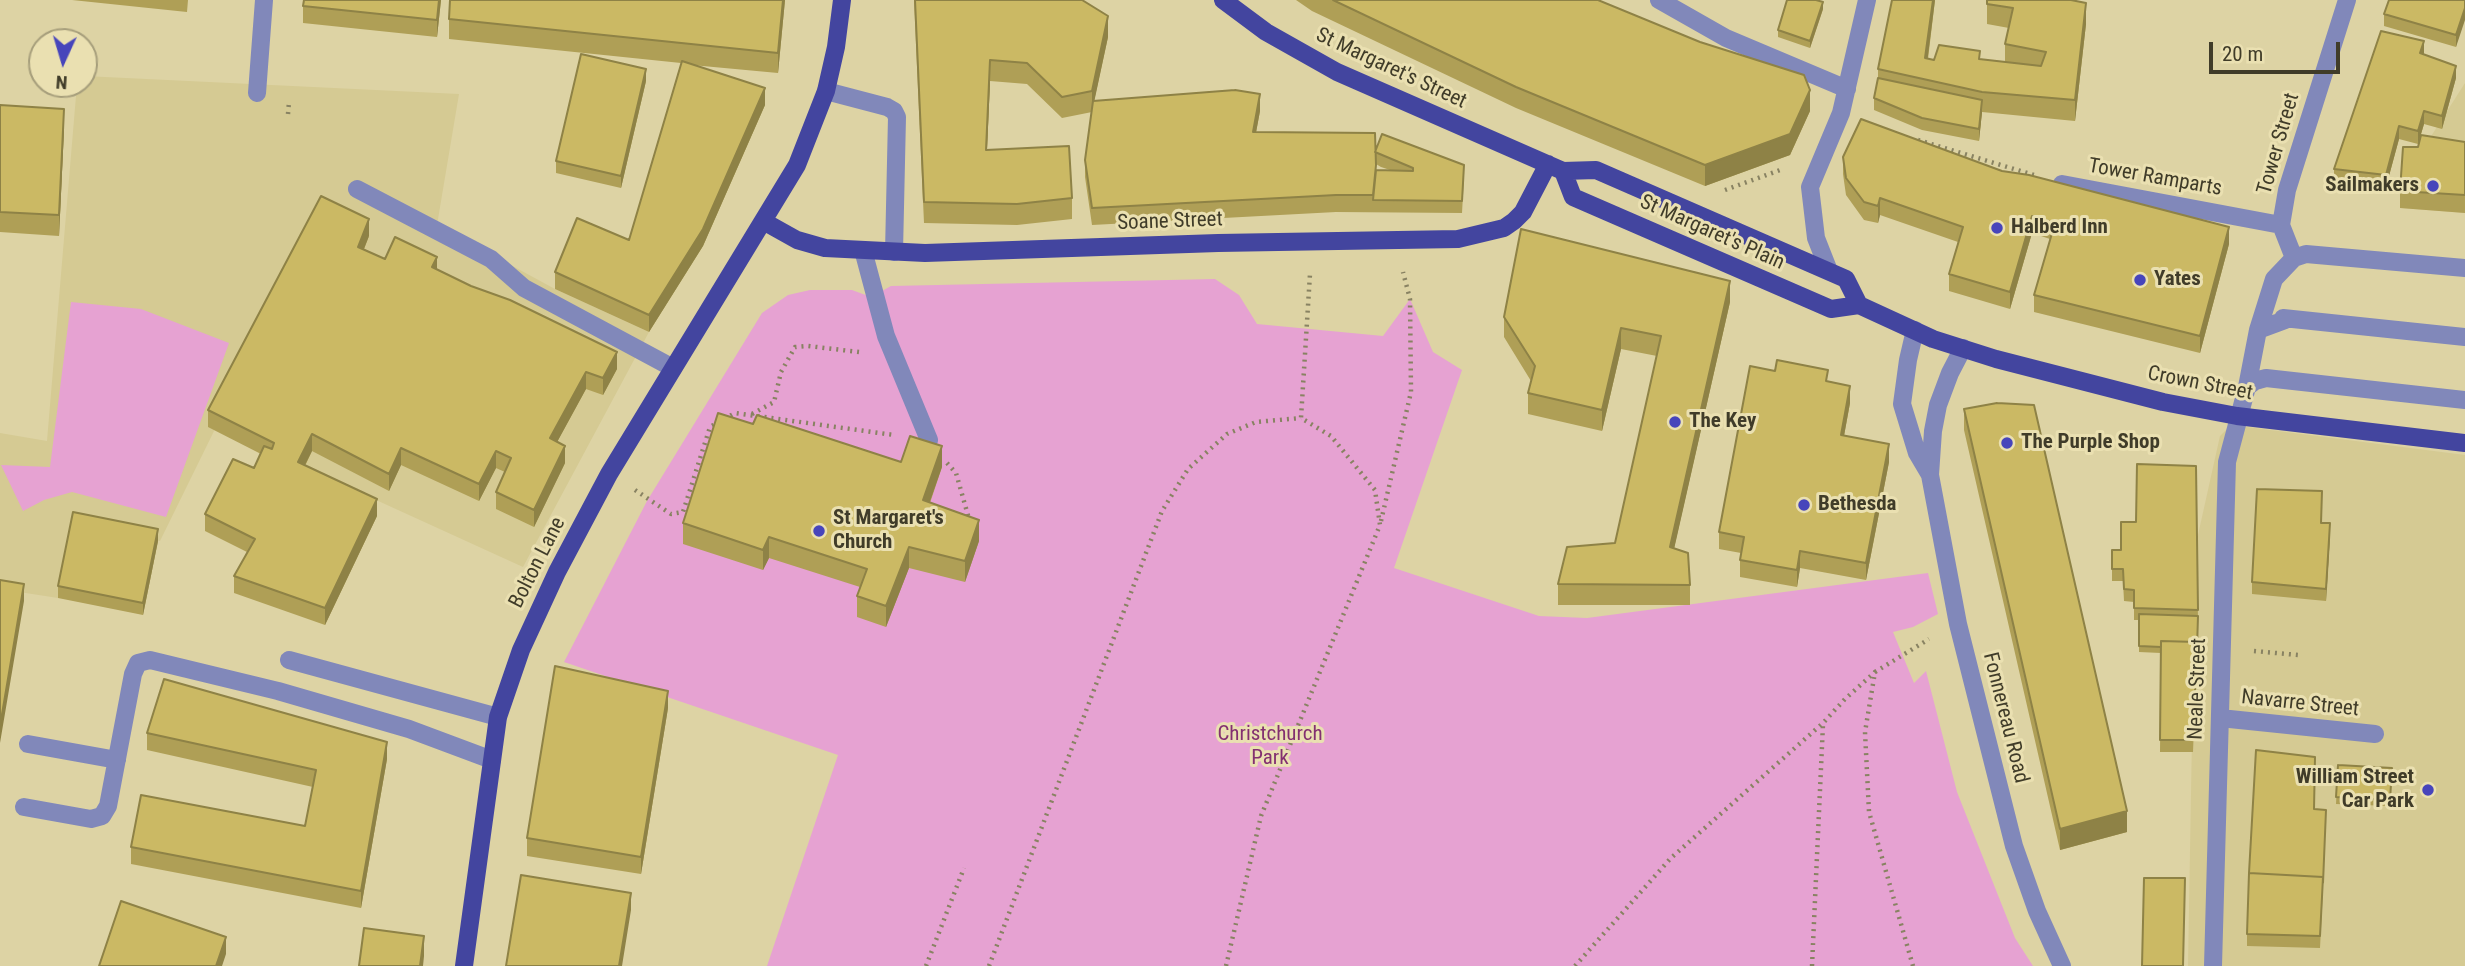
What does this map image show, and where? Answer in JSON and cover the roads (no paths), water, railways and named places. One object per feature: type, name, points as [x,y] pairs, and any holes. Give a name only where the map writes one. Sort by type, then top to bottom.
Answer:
[{"type":"main road","name":"Bolton Lane","points":[[464,966],[498,717],[526,639],[557,572],[610,474],[797,165],[826,92],[836,47],[842,0]]},
{"type":"main road","name":"St Margaret's Street","points":[[1223,0],[1266,32],[1336,72],[1555,168]]},
{"type":"main road","name":"Soane Street","points":[[763,221],[797,240],[825,248],[925,253],[1218,243],[1458,239],[1504,228],[1514,221],[1524,212],[1555,168]]},
{"type":"main road","name":"St Margaret's Plain","points":[[1555,168],[1596,170],[1829,271],[1846,279],[1859,305]]},
{"type":"main road","name":"St Margaret's Plain","points":[[1555,168],[1573,197],[1831,309],[1859,305],[1933,339]]},
{"type":"main road","name":"Crown Street","points":[[1933,339],[2163,402],[2238,416],[2465,443]]},
{"type":"street","points":[[257,93],[264,0]]},
{"type":"street","points":[[1659,0],[1726,38],[1847,89]]},
{"type":"street","points":[[1829,271],[1816,238],[1810,187],[1840,113],[1867,0]]},
{"type":"street","name":"Tower Street","points":[[2294,258],[2281,225],[2287,190],[2347,0]]},
{"type":"street","points":[[826,92],[887,107],[894,111],[897,117],[894,252]]},
{"type":"street","name":"Tower Ramparts","points":[[2062,184],[2281,225]]},
{"type":"street","points":[[357,189],[491,259],[524,288],[673,368]]},
{"type":"street","points":[[863,250],[892,350],[929,440]]},
{"type":"street","points":[[2238,416],[2247,387],[2258,330],[2274,279],[2294,258],[2312,254],[2465,268]]},
{"type":"street","points":[[2258,330],[2285,320],[2283,318],[2465,337]]},
{"type":"street","name":"Fonnereau Road","points":[[1915,330],[1902,404],[1917,453],[1930,475]]},
{"type":"street","name":"Fonnereau Road","points":[[1963,348],[1938,405],[1930,475],[1958,624],[2014,846],[2037,911],[2062,966]]},
{"type":"street","points":[[2247,387],[2255,380],[2266,378],[2465,400]]},
{"type":"street","name":"Neale Street","points":[[2213,966],[2227,463],[2238,416]]},
{"type":"street","points":[[24,807],[91,819],[102,816],[108,806],[133,674],[138,663],[150,660],[278,691],[409,729],[492,760]]},
{"type":"street","points":[[289,660],[498,717]]},
{"type":"street","name":"Navarre Street","points":[[2220,718],[2375,734]]},
{"type":"street","points":[[28,744],[117,760]]},
{"type":"place","name":"Sailmakers","points":[[2433,186]]},
{"type":"place","name":"Halberd Inn","points":[[1997,228]]},
{"type":"place","name":"Yates","points":[[2140,280]]},
{"type":"place","name":"The Key","points":[[1675,422]]},
{"type":"place","name":"The Purple Shop","points":[[2007,443]]},
{"type":"place","name":"Bethesda","points":[[1804,505]]},
{"type":"place","name":"St Margaret's Church","points":[[819,531]]},
{"type":"place","name":"William Street Car Park","points":[[2428,790]]},
{"type":"park label","name":"Christchurch Park","points":[[1270,747]]}]
